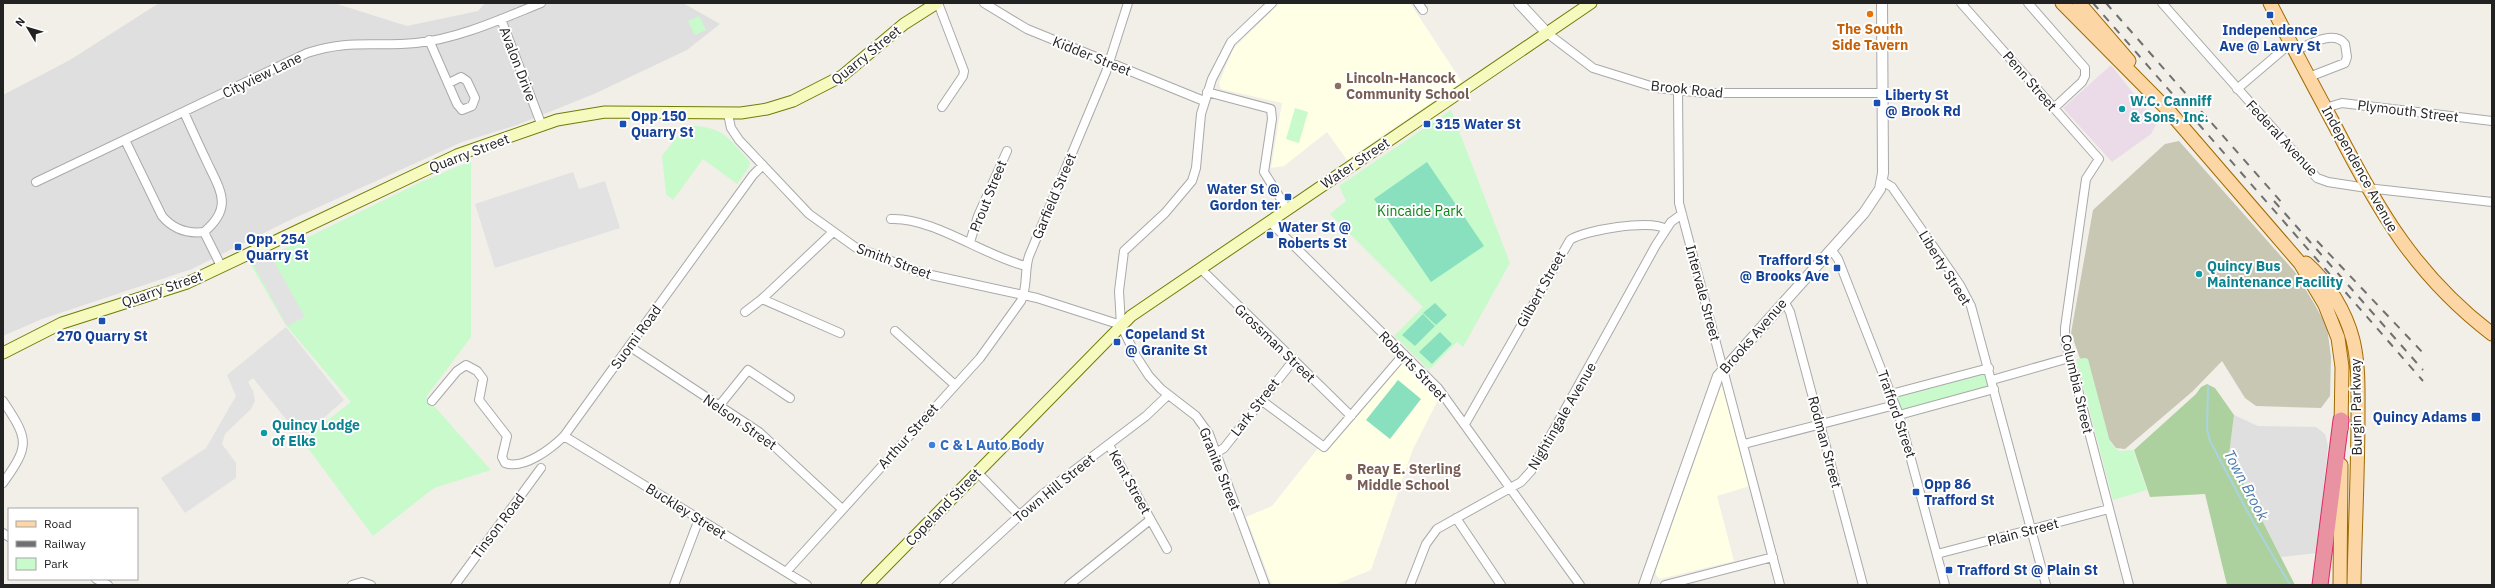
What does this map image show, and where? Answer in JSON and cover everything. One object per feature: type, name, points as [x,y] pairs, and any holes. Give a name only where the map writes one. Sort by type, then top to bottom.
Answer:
[{"type":"highway","points":[[2320,585],[2341,420]]},
{"type":"main road","name":"Quarry Street","points":[[3,353],[62,323],[186,283],[457,155],[542,126],[572,117],[605,112],[728,114],[774,107],[819,90],[848,72],[904,24],[937,3]]},
{"type":"main road","name":"Water Street","points":[[1121,325],[1134,313],[1591,3]]},
{"type":"main road","name":"Burgin Parkway","points":[[2062,3],[2168,110]]},
{"type":"main road","name":"Burgin Parkway","points":[[2079,3],[2168,110],[2291,250],[2310,267],[2328,288],[2347,323],[2356,353],[2358,434],[2354,585]]},
{"type":"main road","name":"Independence Avenue","points":[[2270,3],[2367,188],[2390,227],[2422,268],[2457,305],[2492,334]]},
{"type":"main road","name":"Burgin Parkway","points":[[2291,250],[2325,305],[2338,338],[2342,367],[2340,585]]},
{"type":"main road","name":"Copeland Street","points":[[867,585],[1121,325]]},
{"type":"street","name":"Avalon Drive","points":[[541,3],[501,19],[542,126]]},
{"type":"street","points":[[937,3],[964,71],[962,79],[942,107]]},
{"type":"street","name":"Kidder Street","points":[[984,3],[1020,26],[1204,101]]},
{"type":"street","name":"Garfield Street","points":[[1024,295],[1026,266],[1110,62],[1128,3]]},
{"type":"street","name":"Granite Street","points":[[1265,585],[1209,434],[1200,421],[1168,395],[1142,366],[1121,325],[1118,296],[1122,254],[1128,244],[1165,213],[1192,181],[1196,168],[1204,101],[1228,45],[1272,3]]},
{"type":"street","name":"Brook Road","points":[[1519,3],[1547,32],[1596,69],[1645,85],[1678,91],[1714,94],[1882,93]]},
{"type":"street","points":[[1882,3],[1882,181]]},
{"type":"street","name":"Penn Street","points":[[1961,3],[2099,159]]},
{"type":"street","points":[[2028,3],[2083,64],[2085,70],[2082,82],[2054,108]]},
{"type":"street","name":"Federal Avenue","points":[[2162,3],[2314,176],[2328,182],[2367,188],[2492,202]]},
{"type":"street","name":"Cityview Lane","points":[[36,182],[307,53],[327,46],[346,43],[396,44],[429,40],[501,19]]},
{"type":"street","points":[[2237,89],[2293,47],[2331,37],[2338,38],[2345,44],[2347,57],[2345,63],[2309,77]]},
{"type":"street","points":[[429,40],[449,83]]},
{"type":"street","name":"Intervale Street","points":[[1678,91],[1678,191],[1682,214],[1724,368],[1780,585]]},
{"type":"street","points":[[1207,92],[1271,109],[1272,119],[1264,172],[1287,209]]},
{"type":"street","name":"Plymouth Street","points":[[2325,108],[2342,104],[2492,121]]},
{"type":"street","points":[[125,140],[162,216],[168,224],[186,231],[204,232],[214,222],[221,209],[222,193],[184,112]]},
{"type":"street","name":"Smith Street","points":[[728,114],[734,134],[809,214],[832,233],[854,247],[916,271],[1024,295]]},
{"type":"street","name":"Prout Street","points":[[970,242],[978,216],[1006,151]]},
{"type":"street","name":"Columbia Street","points":[[2099,159],[2090,170],[2084,189],[2065,328],[2069,358],[2129,585]]},
{"type":"street","name":"Suomi Road","points":[[432,401],[457,371],[466,365],[472,368],[483,379],[479,400],[503,428],[507,441],[502,457],[505,463],[512,466],[522,463],[555,445],[564,436],[753,175],[763,165]]},
{"type":"street","name":"Brooks Avenue","points":[[1645,585],[1714,385],[1724,368],[1868,208],[1878,193],[1882,181]]},
{"type":"street","name":"Liberty Street","points":[[1882,181],[1892,187],[1963,290],[1974,316],[2046,585]]},
{"type":"street","name":"Nightingale Avenue","points":[[1410,585],[1428,540],[1437,529],[1524,479],[1534,466],[1666,229],[1673,219],[1682,214]]},
{"type":"street","name":"Prout Street","points":[[891,219],[903,218],[970,242],[1026,266]]},
{"type":"street","name":"Roberts Street","points":[[1269,221],[1438,388],[1511,487],[1580,585]]},
{"type":"street","name":"Gilbert Street","points":[[1465,424],[1567,243],[1578,235],[1589,232],[1652,225],[1666,229]]},
{"type":"street","points":[[204,232],[221,266]]},
{"type":"street","points":[[745,312],[762,299],[832,233]]},
{"type":"street","name":"Trafford Street","points":[[1831,249],[1838,259],[1899,415],[1945,585]]},
{"type":"street","name":"Grossman Street","points":[[1200,268],[1293,361],[1351,416]]},
{"type":"street","points":[[1024,295],[1121,325]]},
{"type":"street","name":"Arthur Street","points":[[786,572],[987,349],[1024,295]]},
{"type":"street","points":[[762,299],[840,333]]},
{"type":"street","name":"Rodman Street","points":[[1784,301],[1790,312],[1863,585]]},
{"type":"street","points":[[895,330],[955,385]]},
{"type":"street","name":"Nelson Street","points":[[629,346],[759,432],[842,509]]},
{"type":"street","points":[[1261,400],[1324,447],[1404,354]]},
{"type":"street","points":[[1992,380],[2069,358]]},
{"type":"street","name":"Lark Street","points":[[1216,453],[1224,448],[1293,361]]},
{"type":"street","points":[[1891,394],[1988,368]]},
{"type":"street","points":[[719,406],[748,370],[790,398]]},
{"type":"street","points":[[1899,415],[1994,389]]},
{"type":"street","name":"Town Hill Street","points":[[944,585],[1019,515],[1059,481],[1109,445],[1168,395]]},
{"type":"street","points":[[3,402],[17,423],[23,437],[24,448],[18,463],[3,483]]},
{"type":"street","points":[[1744,444],[1895,405]]},
{"type":"street","name":"Buckley Street","points":[[564,436],[807,585]]},
{"type":"street","name":"Kent Street","points":[[1109,445],[1167,549]]},
{"type":"street","name":"Tinson Road","points":[[455,585],[541,468]]},
{"type":"street","points":[[977,472],[1019,515]]},
{"type":"street","name":"Plain Street","points":[[1937,554],[2109,509]]},
{"type":"street","points":[[1456,518],[1501,585]]},
{"type":"street","points":[[674,585],[699,519]]},
{"type":"street","name":"Kent Street","points":[[1069,585],[1150,520]]},
{"type":"street","points":[[1665,585],[1773,557]]},
{"type":"street","points":[[98,580],[108,585]]},
{"type":"street","points":[[352,585],[362,582],[371,585]]},
{"type":"shaded area","points":[[159,3],[334,3],[407,26],[478,11],[485,3],[683,3],[720,24],[687,50],[594,94],[517,125],[462,142],[288,221],[192,269],[42,319],[3,336],[3,95],[70,60]]},
{"type":"shaded area","name":"Lincoln-Hancock Community School","points":[[1280,3],[1410,3],[1462,82],[1347,160],[1327,132],[1284,166],[1271,168],[1282,103],[1221,89],[1219,83],[1233,49]]},
{"type":"shaded area","points":[[2111,65],[2157,123],[2151,134],[2112,162],[2063,108]]},
{"type":"shaded area","points":[[2179,141],[2295,272],[2315,305],[2327,327],[2331,357],[2330,396],[2321,408],[2256,406],[2245,398],[2222,361],[2193,391],[2125,449],[2116,448],[2108,438],[2071,333],[2093,210],[2165,144]]},
{"type":"shaded area","points":[[573,172],[579,189],[605,181],[620,228],[495,268],[475,204]]},
{"type":"shaded area","points":[[271,256],[305,317],[287,326],[253,264]]},
{"type":"shaded area","points":[[286,327],[344,400],[301,438],[253,378],[248,382],[253,391],[255,401],[251,409],[225,434],[222,444],[236,463],[236,478],[185,513],[161,478],[206,448],[236,396],[227,375]]},
{"type":"shaded area","name":"Reay E. Sterling Middle School","points":[[1396,357],[1439,398],[1413,449],[1371,570],[1334,585],[1272,585],[1246,517],[1272,506],[1342,418]]},
{"type":"shaded area","points":[[1723,381],[1750,486],[1717,496],[1734,561],[1660,579],[1656,575],[1656,570]]},
{"type":"shaded area","points":[[2234,415],[2258,426],[2316,427],[2325,434],[2328,446],[2317,553],[2281,557],[2229,455]]},
{"type":"green space","points":[[699,16],[706,30],[695,35],[688,21]]},
{"type":"green space","points":[[1295,108],[1308,112],[1299,143],[1286,139]]},
{"type":"green space","name":"Kincaide Park","points":[[1451,110],[1510,263],[1463,347],[1457,342],[1429,370],[1394,336],[1423,307],[1330,214],[1346,201],[1339,186]]},
{"type":"green space","points":[[686,125],[709,128],[723,134],[750,162],[749,167],[737,184],[703,159],[673,200],[666,194],[662,156]]},
{"type":"green space","points":[[471,161],[471,337],[426,397],[491,470],[434,488],[373,536],[302,440],[351,402],[285,324],[251,265],[421,182]]},
{"type":"green space","points":[[1427,162],[1484,246],[1431,282],[1374,199]]},
{"type":"green space","points":[[1435,303],[1447,315],[1436,325],[1423,313]]},
{"type":"green space","points":[[1423,314],[1435,326],[1415,346],[1402,335]]},
{"type":"green space","points":[[1440,332],[1452,344],[1432,364],[1419,352]]},
{"type":"green space","points":[[2076,359],[2088,359],[2110,442],[2119,451],[2133,450],[2147,490],[2113,500]]},
{"type":"green space","points":[[1989,368],[1994,389],[1899,415],[1891,394]]},
{"type":"green space","points":[[1398,380],[1421,399],[1390,439],[1366,420]]},
{"type":"green space","points":[[2207,384],[2215,388],[2234,415],[2229,455],[2295,585],[2227,585],[2205,494],[2150,497],[2134,450],[2196,394],[2201,387]]},
{"type":"waterway","name":"Town Brook","points":[[2208,387],[2207,429],[2210,441],[2252,520],[2290,585]]},
{"type":"railway","points":[[2093,3],[2423,381]]},
{"type":"railway","points":[[2106,3],[2283,204]]},
{"type":"railway","points":[[2274,201],[2423,370]]},
{"type":"railway","points":[[2317,241],[2424,354]]},
{"type":"place","name":"The South Side Tavern","points":[[1870,14]]},
{"type":"place","name":"Independence Ave @ Lawry St","points":[[2270,15]]},
{"type":"place","name":"Lincoln-Hancock Community School","points":[[1338,86]]},
{"type":"place","name":"Liberty St @ Brook Rd","points":[[1877,103]]},
{"type":"place","name":"W.C. Canniff & Sons, Inc.","points":[[2122,109]]},
{"type":"place","name":"Opp 150 Quarry St","points":[[623,124]]},
{"type":"place","name":"315 Water St","points":[[1427,124]]},
{"type":"place","name":"Water St @ Gordon ter","points":[[1288,197]]},
{"type":"place","name":"Water St @ Roberts St","points":[[1270,235]]},
{"type":"place","name":"Opp. 254 Quarry St","points":[[238,247]]},
{"type":"place","name":"Trafford St @ Brooks Ave","points":[[1837,268]]},
{"type":"place","name":"Quincy Bus Maintenance Facility","points":[[2199,274]]},
{"type":"place","name":"270 Quarry St","points":[[102,321]]},
{"type":"place","name":"Copeland St @ Granite St","points":[[1117,342]]},
{"type":"place","name":"Quincy Adams","points":[[2476,417]]},
{"type":"place","name":"Quincy Lodge of Elks","points":[[264,433]]},
{"type":"place","name":"C & L Auto Body","points":[[932,445]]},
{"type":"place","name":"Reay E. Sterling Middle School","points":[[1349,477]]},
{"type":"place","name":"Opp 86 Trafford St","points":[[1916,492]]},
{"type":"place","name":"Trafford St @ Plain St","points":[[1949,570]]}]
